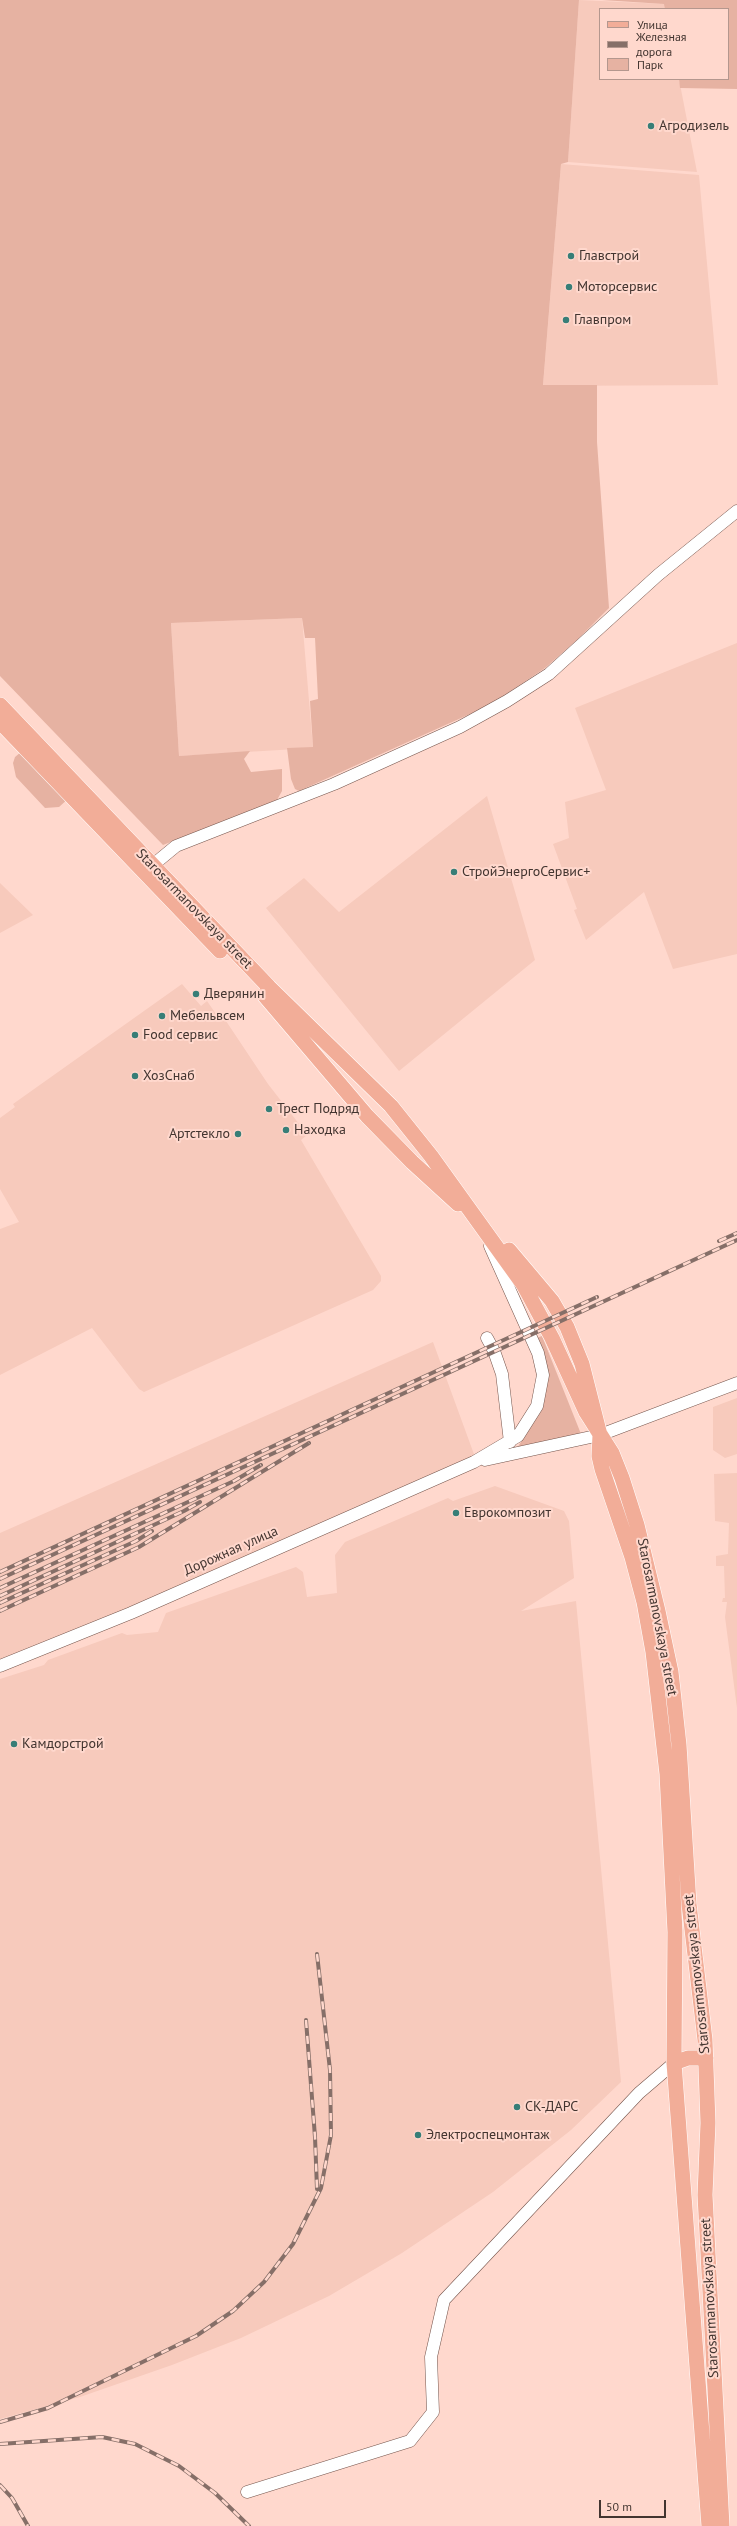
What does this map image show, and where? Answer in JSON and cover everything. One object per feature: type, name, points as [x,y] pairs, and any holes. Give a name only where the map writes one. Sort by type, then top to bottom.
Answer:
[{"type":"main road","name":"Starosarmanovskaya street","points":[[0,704],[269,987],[391,1106],[480,1223],[523,1284],[600,1435],[618,1467],[638,1525],[671,1672],[679,1745],[689,1904],[706,2058],[708,2123],[705,2196],[722,2526]]},
{"type":"main road","name":"Starosarmanovskaya street","points":[[0,722],[266,996],[367,1116],[420,1170],[480,1223]]},
{"type":"main road","points":[[367,1116],[383,1120],[388,1117],[391,1106]]},
{"type":"main road","name":"Starosarmanovskaya street","points":[[600,1435],[599,1456],[602,1469],[632,1557],[644,1602],[660,1698],[667,1781],[675,1932],[674,2063],[709,2526]]},
{"type":"main road","points":[[674,2063],[688,2058],[706,2058]]},
{"type":"street","points":[[153,865],[176,846],[334,784],[460,727],[507,701],[549,674],[658,575],[737,511]]},
{"type":"street","points":[[474,1462],[510,1442],[524,1429],[532,1416],[540,1396],[543,1375],[538,1353],[480,1223]]},
{"type":"street","points":[[487,1338],[494,1351],[502,1374],[510,1442]]},
{"type":"street","points":[[474,1462],[600,1435],[737,1383]]},
{"type":"street","name":"Дорожная улица","points":[[0,1666],[131,1613],[474,1462]]},
{"type":"street","points":[[247,2492],[410,2442],[433,2412],[431,2357],[444,2300],[639,2093],[674,2063]]},
{"type":"shaded area","points":[[579,0],[665,4],[665,8],[599,8],[599,80],[679,80],[697,172],[568,162]]},
{"type":"shaded area","points":[[561,164],[699,175],[718,385],[543,386]]},
{"type":"shaded area","points":[[302,618],[313,748],[179,756],[171,623]]},
{"type":"shaded area","points":[[737,643],[737,954],[673,969],[644,892],[586,940],[574,910],[577,909],[553,844],[569,838],[565,802],[606,790],[575,708]]},
{"type":"shaded area","points":[[487,796],[535,960],[399,1071],[266,908],[304,878],[339,912]]},
{"type":"shaded area","points":[[0,883],[33,915],[0,933]]},
{"type":"shaded area","points":[[182,984],[201,1006],[207,1001],[216,1014],[220,1012],[268,1084],[303,1129],[307,1135],[301,1140],[381,1276],[381,1281],[373,1290],[144,1392],[139,1389],[92,1328],[0,1375],[0,1229],[19,1222],[0,1189],[0,1118],[15,1107],[13,1104]]},
{"type":"shaded area","points":[[433,1342],[475,1457],[0,1664],[0,1533]]},
{"type":"shaded area","points":[[737,1398],[737,1454],[725,1458],[713,1450],[713,1407]]},
{"type":"shaded area","points":[[737,1473],[737,1708],[725,1617],[727,1602],[722,1602],[723,1598],[725,1598],[724,1566],[716,1566],[716,1556],[728,1554],[729,1523],[715,1521],[714,1474]]},
{"type":"shaded area","points":[[495,1486],[564,1511],[569,1521],[574,1578],[521,1611],[576,1601],[621,2082],[571,2130],[493,2192],[402,2253],[329,2296],[241,2338],[172,2365],[80,2397],[0,2419],[0,1679],[44,1665],[48,1660],[122,1633],[127,1635],[158,1632],[166,1613],[296,1567],[303,1572],[307,1597],[337,1593],[335,1555],[345,1542],[448,1498],[453,1501]]},
{"type":"green space","points":[[0,0],[579,0],[568,162],[561,164],[543,385],[597,385],[597,442],[609,608],[579,638],[545,668],[490,705],[299,791],[295,789],[291,779],[287,748],[313,747],[310,701],[318,699],[315,638],[305,638],[302,618],[171,623],[179,756],[250,751],[244,759],[251,772],[282,769],[282,791],[277,800],[163,845],[0,676]]},
{"type":"green space","points":[[602,0],[737,0],[737,89],[680,88],[679,80],[729,80],[729,8],[665,8],[664,4]]},
{"type":"green space","points":[[21,752],[69,798],[59,807],[45,808],[16,777],[13,763],[15,757]]},
{"type":"green space","points":[[542,1336],[581,1434],[517,1448],[542,1410],[544,1395],[534,1339]]},
{"type":"railway","points":[[719,1241],[737,1233]]},
{"type":"railway","points":[[0,1579],[737,1240]]},
{"type":"railway","points":[[0,1572],[597,1297]]},
{"type":"railway","points":[[0,1611],[139,1547],[309,1443]]},
{"type":"railway","points":[[0,1588],[234,1481],[261,1465]]},
{"type":"railway","points":[[0,1596],[184,1511],[200,1502]]},
{"type":"railway","points":[[0,1603],[136,1541],[152,1531]]},
{"type":"railway","points":[[0,2422],[48,2408],[196,2336],[233,2311],[264,2282],[293,2244],[321,2188],[331,2135],[330,2070],[317,1954]]},
{"type":"railway","points":[[306,2020],[315,2137],[317,2189]]},
{"type":"railway","points":[[0,2444],[102,2437],[135,2444],[179,2466],[215,2493],[249,2526]]},
{"type":"railway","points":[[0,2485],[12,2498],[28,2526]]},
{"type":"place","name":"Агродизель","points":[[651,126]]},
{"type":"place","name":"Главстрой","points":[[571,256]]},
{"type":"place","name":"Моторсервис","points":[[569,287]]},
{"type":"place","name":"Главпром","points":[[566,320]]},
{"type":"place","name":"СтройЭнергоСервис+","points":[[454,872]]},
{"type":"place","name":"Дверянин","points":[[196,994]]},
{"type":"place","name":"Мебельвсем","points":[[162,1016]]},
{"type":"place","name":"Food сервис","points":[[135,1035]]},
{"type":"place","name":"ХозCнаб","points":[[135,1076]]},
{"type":"place","name":"Трест Подряд","points":[[269,1109]]},
{"type":"place","name":"Находка","points":[[286,1130]]},
{"type":"place","name":"Артстекло","points":[[238,1134]]},
{"type":"place","name":"Еврокомпозит","points":[[456,1513]]},
{"type":"place","name":"Камдорстрой","points":[[14,1744]]},
{"type":"place","name":"СК-ДАРС","points":[[517,2107]]},
{"type":"place","name":"Электроспецмонтаж","points":[[418,2135]]}]
